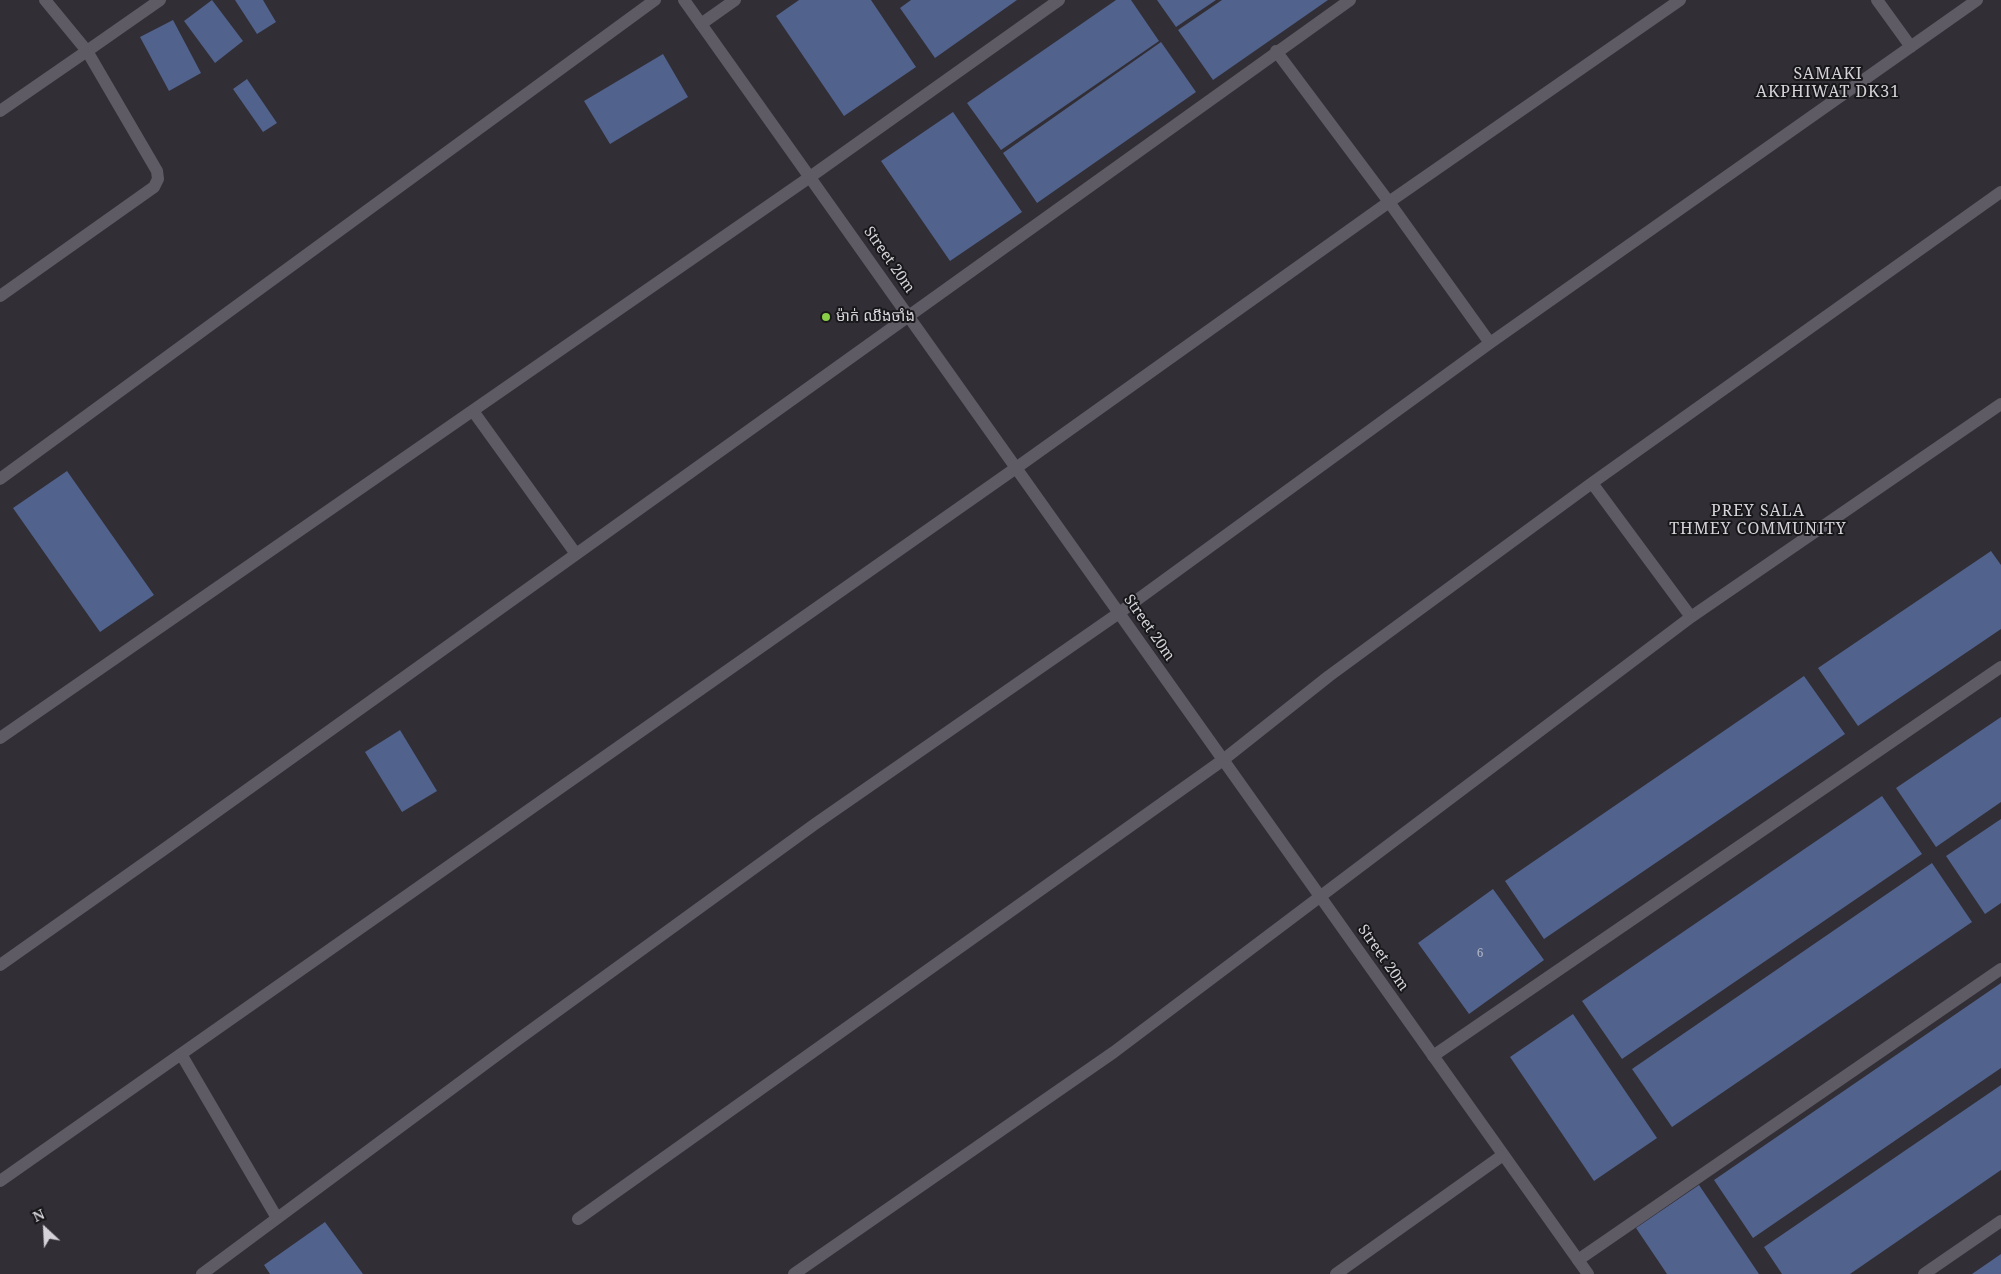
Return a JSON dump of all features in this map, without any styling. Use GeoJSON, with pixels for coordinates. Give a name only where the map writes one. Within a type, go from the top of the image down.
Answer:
{"type":"FeatureCollection","features":[{"type":"Feature","properties":{"kind":"street"},"geometry":{"type":"LineString","coordinates":[[0,296],[154,187],[158,179],[157,171],[87,52],[45,0]]}},
{"type":"Feature","properties":{"kind":"street"},"geometry":{"type":"LineString","coordinates":[[0,112],[160,0]]}},
{"type":"Feature","properties":{"kind":"street"},"geometry":{"type":"LineString","coordinates":[[0,479],[655,0]]}},
{"type":"Feature","properties":{"kind":"street","name":"Street 20m"},"geometry":{"type":"LineString","coordinates":[[684,0],[1588,1274]]}},
{"type":"Feature","properties":{"kind":"street"},"geometry":{"type":"LineString","coordinates":[[701,24],[735,0]]}},
{"type":"Feature","properties":{"kind":"street"},"geometry":{"type":"LineString","coordinates":[[0,738],[810,177],[1059,0]]}},
{"type":"Feature","properties":{"kind":"street"},"geometry":{"type":"LineString","coordinates":[[0,965],[1276,51],[1350,0]]}},
{"type":"Feature","properties":{"kind":"street"},"geometry":{"type":"LineString","coordinates":[[0,1182],[1016,468],[1389,202],[1680,0]]}},
{"type":"Feature","properties":{"kind":"street"},"geometry":{"type":"LineString","coordinates":[[1877,0],[1911,47]]}},
{"type":"Feature","properties":{"kind":"street"},"geometry":{"type":"LineString","coordinates":[[202,1274],[516,1040],[815,824],[1119,613],[1490,343],[1977,0]]}},
{"type":"Feature","properties":{"kind":"street"},"geometry":{"type":"LineString","coordinates":[[1276,51],[1389,202],[1490,343]]}},
{"type":"Feature","properties":{"kind":"street"},"geometry":{"type":"LineString","coordinates":[[578,1218],[1223,760],[1329,676],[1592,483],[2001,193]]}},
{"type":"Feature","properties":{"kind":"street"},"geometry":{"type":"LineString","coordinates":[[794,1274],[1114,1052],[1691,617],[2001,404]]}},
{"type":"Feature","properties":{"kind":"street"},"geometry":{"type":"LineString","coordinates":[[473,411],[576,554]]}},
{"type":"Feature","properties":{"kind":"street"},"geometry":{"type":"LineString","coordinates":[[1592,483],[1691,617]]}},
{"type":"Feature","properties":{"kind":"street"},"geometry":{"type":"LineString","coordinates":[[1433,1056],[2001,667]]}},
{"type":"Feature","properties":{"kind":"street"},"geometry":{"type":"LineString","coordinates":[[1578,1260],[2001,969]]}},
{"type":"Feature","properties":{"kind":"street"},"geometry":{"type":"LineString","coordinates":[[181,1054],[278,1218]]}},
{"type":"Feature","properties":{"kind":"street"},"geometry":{"type":"LineString","coordinates":[[1336,1274],[1503,1155]]}},
{"type":"Feature","properties":{"kind":"street"},"geometry":{"type":"LineString","coordinates":[[1924,1274],[2001,1222]]}},
{"type":"Feature","properties":{"kind":"building"},"geometry":{"type":"Polygon","coordinates":[[[212,0],[243,41],[215,63],[184,21],[212,0]]]}},
{"type":"Feature","properties":{"kind":"building"},"geometry":{"type":"Polygon","coordinates":[[[235,0],[263,0],[276,22],[257,34],[235,0]]]}},
{"type":"Feature","properties":{"kind":"building"},"geometry":{"type":"Polygon","coordinates":[[[799,0],[871,0],[916,67],[844,116],[776,16],[799,0]]]}},
{"type":"Feature","properties":{"kind":"building"},"geometry":{"type":"Polygon","coordinates":[[[911,0],[1017,0],[935,58],[900,8],[911,0]]]}},
{"type":"Feature","properties":{"kind":"building"},"geometry":{"type":"Polygon","coordinates":[[[1116,0],[1131,0],[1159,41],[1001,150],[967,103],[1116,0]]]}},
{"type":"Feature","properties":{"kind":"building"},"geometry":{"type":"Polygon","coordinates":[[[1157,0],[1216,0],[1176,27],[1157,0]]]}},
{"type":"Feature","properties":{"kind":"building"},"geometry":{"type":"Polygon","coordinates":[[[1222,0],[1328,0],[1213,80],[1178,30],[1222,0]]]}},
{"type":"Feature","properties":{"kind":"building"},"geometry":{"type":"Polygon","coordinates":[[[173,20],[201,73],[169,91],[140,37],[173,20]]]}},
{"type":"Feature","properties":{"kind":"building"},"geometry":{"type":"Polygon","coordinates":[[[1161,42],[1196,92],[1037,203],[1003,153],[1161,42]]]}},
{"type":"Feature","properties":{"kind":"building"},"geometry":{"type":"Polygon","coordinates":[[[663,54],[688,97],[610,144],[584,101],[663,54]]]}},
{"type":"Feature","properties":{"kind":"building"},"geometry":{"type":"Polygon","coordinates":[[[247,79],[277,123],[263,132],[233,89],[247,79]]]}},
{"type":"Feature","properties":{"kind":"building"},"geometry":{"type":"Polygon","coordinates":[[[953,112],[1022,212],[950,261],[881,161],[953,112]]]}},
{"type":"Feature","properties":{"kind":"building"},"geometry":{"type":"Polygon","coordinates":[[[67,471],[154,595],[100,632],[13,508],[67,471]]]}},
{"type":"Feature","properties":{"kind":"building"},"geometry":{"type":"Polygon","coordinates":[[[1991,551],[2001,565],[2001,629],[1858,726],[1818,668],[1991,551]]]}},
{"type":"Feature","properties":{"kind":"building"},"geometry":{"type":"Polygon","coordinates":[[[1804,676],[1845,734],[1544,939],[1505,881],[1804,676]]]}},
{"type":"Feature","properties":{"kind":"building"},"geometry":{"type":"Polygon","coordinates":[[[2001,717],[2001,802],[1936,847],[1896,788],[2001,717]]]}},
{"type":"Feature","properties":{"kind":"building"},"geometry":{"type":"Polygon","coordinates":[[[400,730],[437,791],[402,812],[365,752],[400,730]]]}},
{"type":"Feature","properties":{"kind":"building"},"geometry":{"type":"Polygon","coordinates":[[[1882,796],[1922,854],[1622,1059],[1582,1001],[1882,796]]]}},
{"type":"Feature","properties":{"kind":"building"},"geometry":{"type":"Polygon","coordinates":[[[2001,819],[2001,903],[1985,914],[1946,856],[2001,819]]]}},
{"type":"Feature","properties":{"kind":"building"},"geometry":{"type":"Polygon","coordinates":[[[1932,863],[1972,922],[1672,1127],[1632,1069],[1932,863]]]}},
{"type":"Feature","properties":{"kind":"building"},"geometry":{"type":"Polygon","coordinates":[[[1493,889],[1544,960],[1469,1014],[1418,943],[1493,889]]]}},
{"type":"Feature","properties":{"kind":"building"},"geometry":{"type":"Polygon","coordinates":[[[2001,983],[2001,1068],[1753,1238],[1714,1180],[2001,983]]]}},
{"type":"Feature","properties":{"kind":"building"},"geometry":{"type":"Polygon","coordinates":[[[1573,1014],[1657,1138],[1594,1181],[1510,1057],[1573,1014]]]}},
{"type":"Feature","properties":{"kind":"building"},"geometry":{"type":"Polygon","coordinates":[[[2001,1085],[2001,1170],[1850,1274],[1782,1274],[1764,1247],[2001,1085]]]}},
{"type":"Feature","properties":{"kind":"building"},"geometry":{"type":"Polygon","coordinates":[[[1699,1185],[1759,1274],[1667,1274],[1636,1228],[1699,1185]]]}},
{"type":"Feature","properties":{"kind":"building"},"geometry":{"type":"Polygon","coordinates":[[[325,1222],[363,1274],[270,1274],[264,1265],[325,1222]]]}},
{"type":"Feature","properties":{"kind":"building"},"geometry":{"type":"Polygon","coordinates":[[[2001,1254],[2001,1274],[1972,1274],[2001,1254]]]}},
{"type":"Feature","properties":{"kind":"place","name":"ម៉ាក់ ឈីងចាំង"},"geometry":{"type":"Point","coordinates":[826,317]}},
{"type":"Feature","properties":{"kind":"district","name":"SAMAKI AKPHIWAT DK31"},"geometry":{"type":"Point","coordinates":[1828,83]}},
{"type":"Feature","properties":{"kind":"district","name":"PREY SALA THMEY COMMUNITY"},"geometry":{"type":"Point","coordinates":[1758,520]}}]}
